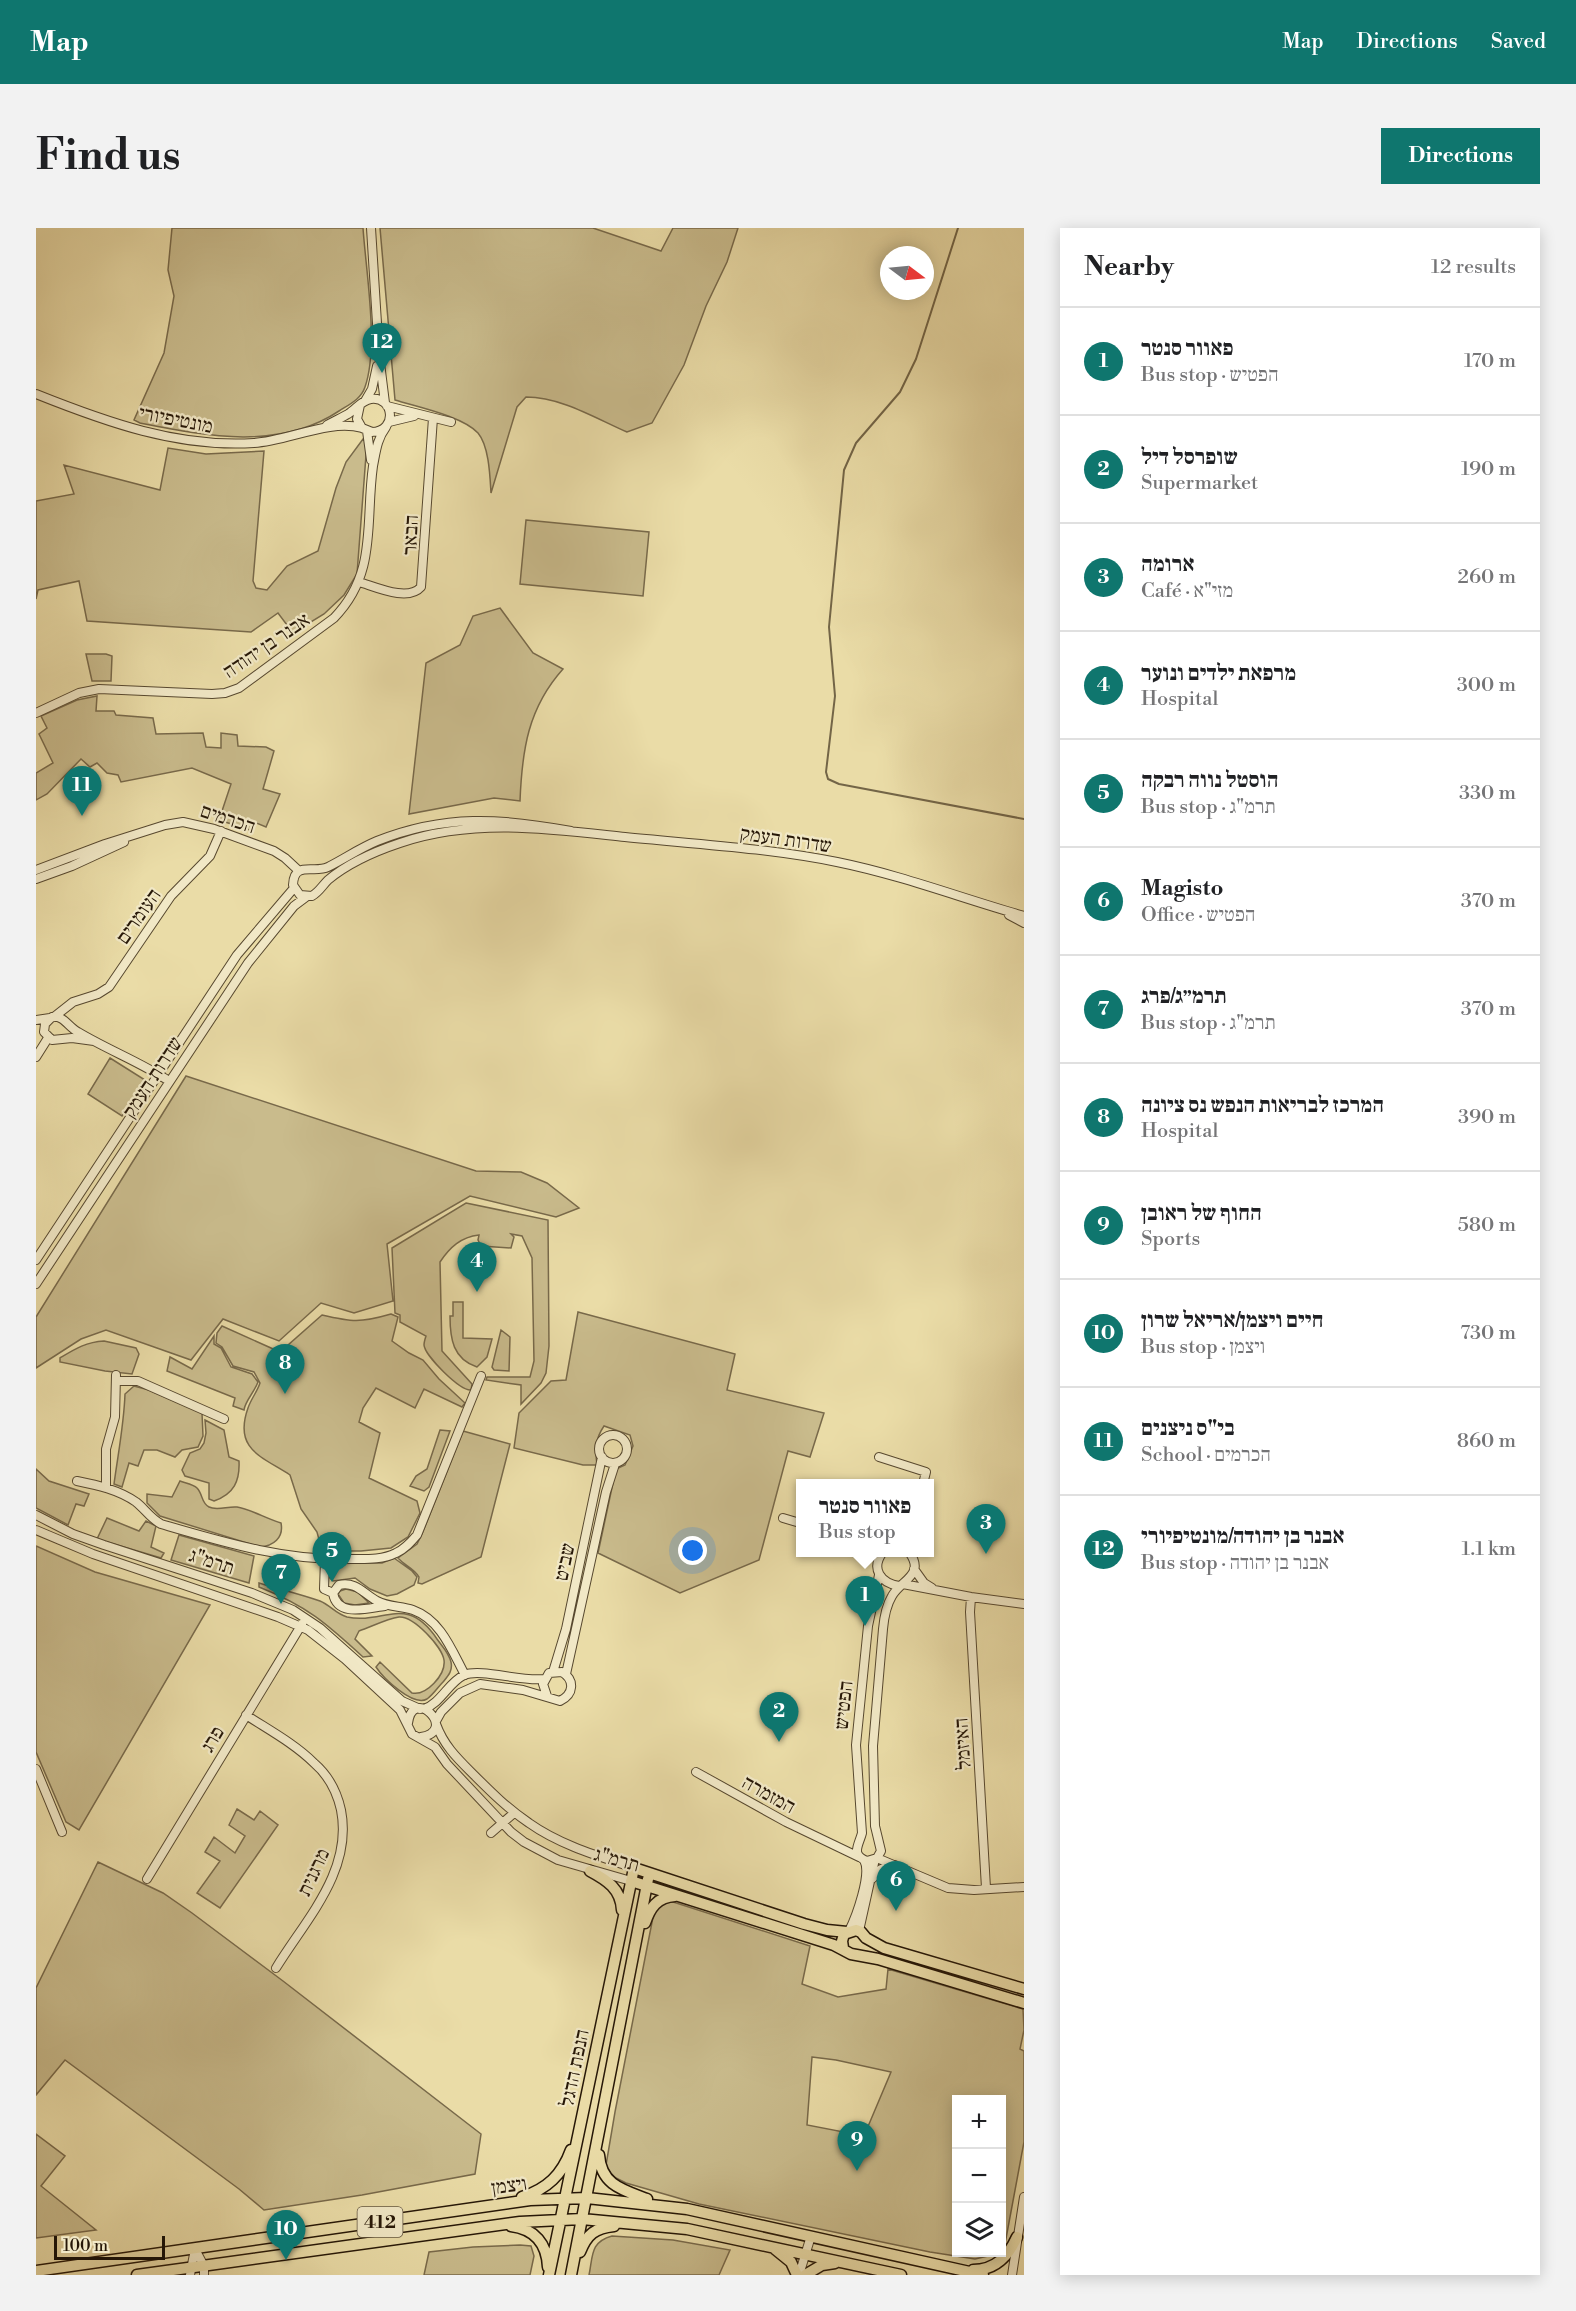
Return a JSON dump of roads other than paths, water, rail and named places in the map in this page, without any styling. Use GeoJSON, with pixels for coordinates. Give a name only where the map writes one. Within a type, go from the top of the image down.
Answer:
{"type":"FeatureCollection","features":[{"type":"Feature","properties":{"kind":"main road","name":"תרמ\"ג"},"geometry":{"type":"LineString","coordinates":[[634,1868],[804,1924],[827,1930],[855,1933],[884,1947],[1024,1989]]}},
{"type":"Feature","properties":{"kind":"main road","name":"הנפת הדגל"},"geometry":{"type":"LineString","coordinates":[[548,2275],[634,1868]]}},
{"type":"Feature","properties":{"kind":"main road"},"geometry":{"type":"LineString","coordinates":[[590,1871],[605,1878],[615,1888],[622,1901],[623,1920]]}},
{"type":"Feature","properties":{"kind":"main road","name":"הנפת הדגל"},"geometry":{"type":"LineString","coordinates":[[571,2275],[650,1873]]}},
{"type":"Feature","properties":{"kind":"main road","name":"תרמ\"ג"},"geometry":{"type":"LineString","coordinates":[[630,1881],[843,1948],[851,1954],[857,1954]]}},
{"type":"Feature","properties":{"kind":"main road"},"geometry":{"type":"LineString","coordinates":[[634,1955],[653,1905],[662,1898],[677,1896]]}},
{"type":"Feature","properties":{"kind":"main road"},"geometry":{"type":"LineString","coordinates":[[843,1948],[842,1941],[855,1933],[865,1948],[857,1954]]}},
{"type":"Feature","properties":{"kind":"main road"},"geometry":{"type":"LineString","coordinates":[[857,1954],[1023,2003]]}},
{"type":"Feature","properties":{"kind":"main road"},"geometry":{"type":"LineString","coordinates":[[495,2205],[542,2189],[556,2177],[567,2160],[585,2104]]}},
{"type":"Feature","properties":{"kind":"main road"},"geometry":{"type":"LineString","coordinates":[[597,2144],[601,2168],[608,2181],[621,2189],[667,2206]]}},
{"type":"Feature","properties":{"kind":"main road","name":"ויצמן"},"geometry":{"type":"LineString","coordinates":[[36,2271],[495,2205],[587,2198],[667,2206],[724,2216],[983,2275]]}},
{"type":"Feature","properties":{"kind":"main road","name":"ויצמן"},"geometry":{"type":"LineString","coordinates":[[145,2275],[204,2270],[230,2262],[502,2224],[561,2220],[687,2229],[901,2275]]}},
{"type":"Feature","properties":{"kind":"main road"},"geometry":{"type":"LineString","coordinates":[[502,2224],[526,2229],[538,2238],[545,2249],[548,2275]]}},
{"type":"Feature","properties":{"kind":"main road"},"geometry":{"type":"LineString","coordinates":[[571,2275],[585,2240],[593,2231],[633,2224]]}},
{"type":"Feature","properties":{"kind":"main road"},"geometry":{"type":"LineString","coordinates":[[965,2270],[982,2270],[999,2262],[1006,2256],[1017,2237]]}},
{"type":"Feature","properties":{"kind":"main road"},"geometry":{"type":"LineString","coordinates":[[770,2246],[791,2262],[798,2275]]}},
{"type":"Feature","properties":{"kind":"main road"},"geometry":{"type":"LineString","coordinates":[[218,2275],[230,2262]]}},
{"type":"Feature","properties":{"kind":"main road"},"geometry":{"type":"LineString","coordinates":[[805,2275],[822,2265],[849,2263]]}},
{"type":"Feature","properties":{"kind":"street"},"geometry":{"type":"LineString","coordinates":[[371,228],[379,355],[386,405],[390,417],[387,424]]}},
{"type":"Feature","properties":{"kind":"street"},"geometry":{"type":"LineString","coordinates":[[379,355],[372,389],[357,419],[364,429],[377,432],[387,424],[417,415]]}},
{"type":"Feature","properties":{"kind":"street","name":"מונטיפיורי"},"geometry":{"type":"LineString","coordinates":[[36,394],[139,430],[185,441],[210,444],[257,443],[346,425],[364,429]]}},
{"type":"Feature","properties":{"kind":"street"},"geometry":{"type":"LineString","coordinates":[[363,403],[375,399],[417,415],[451,422]]}},
{"type":"Feature","properties":{"kind":"street","name":"מונטיפיורי"},"geometry":{"type":"LineString","coordinates":[[315,431],[342,418],[363,403]]}},
{"type":"Feature","properties":{"kind":"street","name":"הבאר"},"geometry":{"type":"LineString","coordinates":[[359,582],[412,594],[421,587],[433,418]]}},
{"type":"Feature","properties":{"kind":"street","name":"אבנר בן יהודה"},"geometry":{"type":"LineString","coordinates":[[36,713],[79,693],[99,689],[225,693],[238,688],[334,618],[345,606],[359,582],[366,556],[371,480],[377,442],[387,424]]}},
{"type":"Feature","properties":{"kind":"street","name":"אבנר בן יהודה"},"geometry":{"type":"LineString","coordinates":[[364,429],[370,450],[371,480]]}},
{"type":"Feature","properties":{"kind":"street","name":"שדרות העמק"},"geometry":{"type":"LineString","coordinates":[[314,870],[327,868],[363,848],[401,832],[461,821],[508,821],[571,831]]}},
{"type":"Feature","properties":{"kind":"street","name":"הכרמים"},"geometry":{"type":"LineString","coordinates":[[36,870],[165,825],[183,822],[221,831],[274,851],[299,871]]}},
{"type":"Feature","properties":{"kind":"street","name":"שדרות העמק"},"geometry":{"type":"LineString","coordinates":[[321,888],[328,880],[372,855],[400,843],[436,833],[496,827],[571,831],[765,851],[834,861],[896,876],[1024,916]]}},
{"type":"Feature","properties":{"kind":"street","name":"העומרים"},"geometry":{"type":"LineString","coordinates":[[52,1018],[70,1004],[104,992],[115,980],[171,896],[210,856],[221,831]]}},
{"type":"Feature","properties":{"kind":"street","name":"הכרמים"},"geometry":{"type":"LineString","coordinates":[[36,879],[85,860],[141,833]]}},
{"type":"Feature","properties":{"kind":"street"},"geometry":{"type":"LineString","coordinates":[[305,868],[314,870],[321,878],[321,888],[315,895],[306,897],[294,888],[294,879],[299,871],[305,868]]}},
{"type":"Feature","properties":{"kind":"street","name":"שדרות העמק"},"geometry":{"type":"LineString","coordinates":[[36,1260],[237,955],[294,888]]}},
{"type":"Feature","properties":{"kind":"street","name":"שדרות העמק"},"geometry":{"type":"LineString","coordinates":[[36,1284],[252,957],[294,906],[306,897]]}},
{"type":"Feature","properties":{"kind":"street","name":"שדרות העמק"},"geometry":{"type":"LineString","coordinates":[[992,906],[1024,923]]}},
{"type":"Feature","properties":{"kind":"street"},"geometry":{"type":"LineString","coordinates":[[63,1038],[67,1032],[65,1013],[70,1004]]}},
{"type":"Feature","properties":{"kind":"street"},"geometry":{"type":"LineString","coordinates":[[94,1041],[63,1038],[56,1041],[46,1035],[36,1022],[60,1017],[94,1041],[136,1060],[169,1081]]}},
{"type":"Feature","properties":{"kind":"street"},"geometry":{"type":"LineString","coordinates":[[36,1057],[46,1035],[45,1024],[52,1018]]}},
{"type":"Feature","properties":{"kind":"street"},"geometry":{"type":"LineString","coordinates":[[77,1481],[106,1488],[127,1497],[144,1509],[149,1518],[161,1524],[258,1551],[325,1560],[386,1557],[411,1542],[420,1527],[481,1376]]}},
{"type":"Feature","properties":{"kind":"street"},"geometry":{"type":"LineString","coordinates":[[106,1488],[106,1449],[115,1417],[116,1378],[138,1381],[224,1419]]}},
{"type":"Feature","properties":{"kind":"street"},"geometry":{"type":"LineString","coordinates":[[612,1434],[626,1442],[625,1458],[615,1464],[609,1463],[599,1451],[602,1440],[612,1434]]}},
{"type":"Feature","properties":{"kind":"street","name":"שביט"},"geometry":{"type":"LineString","coordinates":[[553,1672],[566,1629],[602,1457]]}},
{"type":"Feature","properties":{"kind":"street"},"geometry":{"type":"LineString","coordinates":[[879,1457],[926,1472],[924,1479]]}},
{"type":"Feature","properties":{"kind":"street","name":"שביט"},"geometry":{"type":"LineString","coordinates":[[566,1674],[606,1492],[615,1464]]}},
{"type":"Feature","properties":{"kind":"street","name":"תרמ\"ג"},"geometry":{"type":"LineString","coordinates":[[36,1515],[73,1534],[280,1603],[305,1617],[334,1640],[402,1701],[422,1709]]}},
{"type":"Feature","properties":{"kind":"street"},"geometry":{"type":"LineString","coordinates":[[783,1518],[796,1522]]}},
{"type":"Feature","properties":{"kind":"street","name":"תרמ\"ג"},"geometry":{"type":"LineString","coordinates":[[36,1530],[93,1554],[300,1626],[345,1659],[400,1710],[408,1725]]}},
{"type":"Feature","properties":{"kind":"street","name":"הפטיש"},"geometry":{"type":"LineString","coordinates":[[859,1840],[862,1827],[856,1745],[868,1626],[879,1575],[875,1557]]}},
{"type":"Feature","properties":{"kind":"street"},"geometry":{"type":"LineString","coordinates":[[911,1557],[914,1569],[924,1583],[939,1591]]}},
{"type":"Feature","properties":{"kind":"street"},"geometry":{"type":"LineString","coordinates":[[325,1560],[324,1589],[333,1593],[336,1602],[348,1609],[388,1605]]}},
{"type":"Feature","properties":{"kind":"street","name":"הפטיש"},"geometry":{"type":"LineString","coordinates":[[878,1839],[874,1810],[874,1725],[886,1611],[892,1595],[910,1578],[914,1569]]}},
{"type":"Feature","properties":{"kind":"street"},"geometry":{"type":"LineString","coordinates":[[879,1575],[887,1583],[1024,1604]]}},
{"type":"Feature","properties":{"kind":"street"},"geometry":{"type":"LineString","coordinates":[[333,1593],[339,1586],[351,1585],[360,1588],[375,1600],[410,1609],[432,1621],[465,1675]]}},
{"type":"Feature","properties":{"kind":"street","name":"האיזמל"},"geometry":{"type":"LineString","coordinates":[[971,1597],[969,1612],[986,1888]]}},
{"type":"Feature","properties":{"kind":"street","name":"פרג"},"geometry":{"type":"LineString","coordinates":[[147,1878],[305,1617]]}},
{"type":"Feature","properties":{"kind":"street"},"geometry":{"type":"LineString","coordinates":[[478,1672],[523,1680],[544,1679],[553,1672],[566,1674],[572,1687],[568,1696],[560,1701],[512,1688],[480,1684],[460,1693],[441,1712],[433,1732],[421,1737],[412,1734],[408,1725],[412,1713],[432,1705],[465,1675],[478,1672]]}},
{"type":"Feature","properties":{"kind":"street"},"geometry":{"type":"LineString","coordinates":[[544,1679],[543,1688],[547,1696]]}},
{"type":"Feature","properties":{"kind":"street"},"geometry":{"type":"LineString","coordinates":[[422,1709],[431,1712],[436,1722]]}},
{"type":"Feature","properties":{"kind":"street","name":"מרגנית"},"geometry":{"type":"LineString","coordinates":[[246,1715],[298,1750],[320,1768],[335,1791],[342,1816],[344,1843],[334,1875],[276,1968]]}},
{"type":"Feature","properties":{"kind":"street","name":"תרמ\"ג"},"geometry":{"type":"LineString","coordinates":[[436,1722],[440,1737],[449,1750],[514,1813],[552,1837],[634,1868]]}},
{"type":"Feature","properties":{"kind":"street","name":"תרמ\"ג"},"geometry":{"type":"LineString","coordinates":[[421,1737],[435,1747],[447,1764],[524,1842],[543,1853],[590,1871],[630,1881]]}},
{"type":"Feature","properties":{"kind":"street"},"geometry":{"type":"LineString","coordinates":[[36,1769],[63,1832]]}},
{"type":"Feature","properties":{"kind":"street","name":"המזמרה"},"geometry":{"type":"LineString","coordinates":[[696,1773],[861,1858]]}},
{"type":"Feature","properties":{"kind":"street"},"geometry":{"type":"LineString","coordinates":[[491,1833],[514,1813]]}},
{"type":"Feature","properties":{"kind":"street"},"geometry":{"type":"LineString","coordinates":[[869,1836],[878,1839],[881,1851],[876,1859],[855,1933],[867,1868],[856,1848],[859,1840],[869,1836]]}},
{"type":"Feature","properties":{"kind":"street","name":"המזמרה"},"geometry":{"type":"LineString","coordinates":[[828,1843],[842,1846],[859,1840]]}},
{"type":"Feature","properties":{"kind":"street"},"geometry":{"type":"LineString","coordinates":[[861,1858],[876,1859],[896,1865],[948,1888],[974,1890],[1024,1887]]}},
{"type":"Feature","properties":{"kind":"street"},"geometry":{"type":"LineString","coordinates":[[872,1879],[881,1869],[896,1865]]}},
{"type":"Feature","properties":{"kind":"street"},"geometry":{"type":"LineString","coordinates":[[1012,2275],[1024,2197]]}},
{"type":"Feature","properties":{"kind":"street"},"geometry":{"type":"LineString","coordinates":[[798,2275],[812,2236]]}},
{"type":"Feature","properties":{"kind":"street"},"geometry":{"type":"LineString","coordinates":[[195,2249],[204,2270]]}},
{"type":"Feature","properties":{"kind":"street"},"geometry":{"type":"LineString","coordinates":[[190,2271],[195,2249]]}},
{"type":"Feature","properties":{"kind":"waterway"},"geometry":{"type":"LineString","coordinates":[[958,228],[916,359],[900,392],[856,443],[844,470],[829,627],[835,696],[826,772],[828,779],[839,784],[1024,819]]}},
{"type":"Feature","properties":{"kind":"place","name":"אבנר בן יהודה/מונטיפיורי"},"geometry":{"type":"Point","coordinates":[382,373]}},
{"type":"Feature","properties":{"kind":"place","name":"בי\"ס ניצנים"},"geometry":{"type":"Point","coordinates":[82,816]}},
{"type":"Feature","properties":{"kind":"place","name":"מרפאת ילדים ונוער"},"geometry":{"type":"Point","coordinates":[477,1292]}},
{"type":"Feature","properties":{"kind":"place","name":"המרכז לבריאות הנפש נס ציונה"},"geometry":{"type":"Point","coordinates":[285,1394]}},
{"type":"Feature","properties":{"kind":"place","name":"ארומה"},"geometry":{"type":"Point","coordinates":[986,1554]}},
{"type":"Feature","properties":{"kind":"place","name":"הוסטל נווה רבקה"},"geometry":{"type":"Point","coordinates":[332,1582]}},
{"type":"Feature","properties":{"kind":"place","name":"תרמ״ג/פרג"},"geometry":{"type":"Point","coordinates":[281,1604]}},
{"type":"Feature","properties":{"kind":"place","name":"פאוור סנטר"},"geometry":{"type":"Point","coordinates":[865,1626]}},
{"type":"Feature","properties":{"kind":"place","name":"שופרסל דיל"},"geometry":{"type":"Point","coordinates":[779,1742]}},
{"type":"Feature","properties":{"kind":"place","name":"Magisto"},"geometry":{"type":"Point","coordinates":[896,1911]}},
{"type":"Feature","properties":{"kind":"place","name":"החוף של ראובן"},"geometry":{"type":"Point","coordinates":[857,2171]}},
{"type":"Feature","properties":{"kind":"place","name":"חיים ויצמן/אריאל שרון"},"geometry":{"type":"Point","coordinates":[286,2260]}}]}
